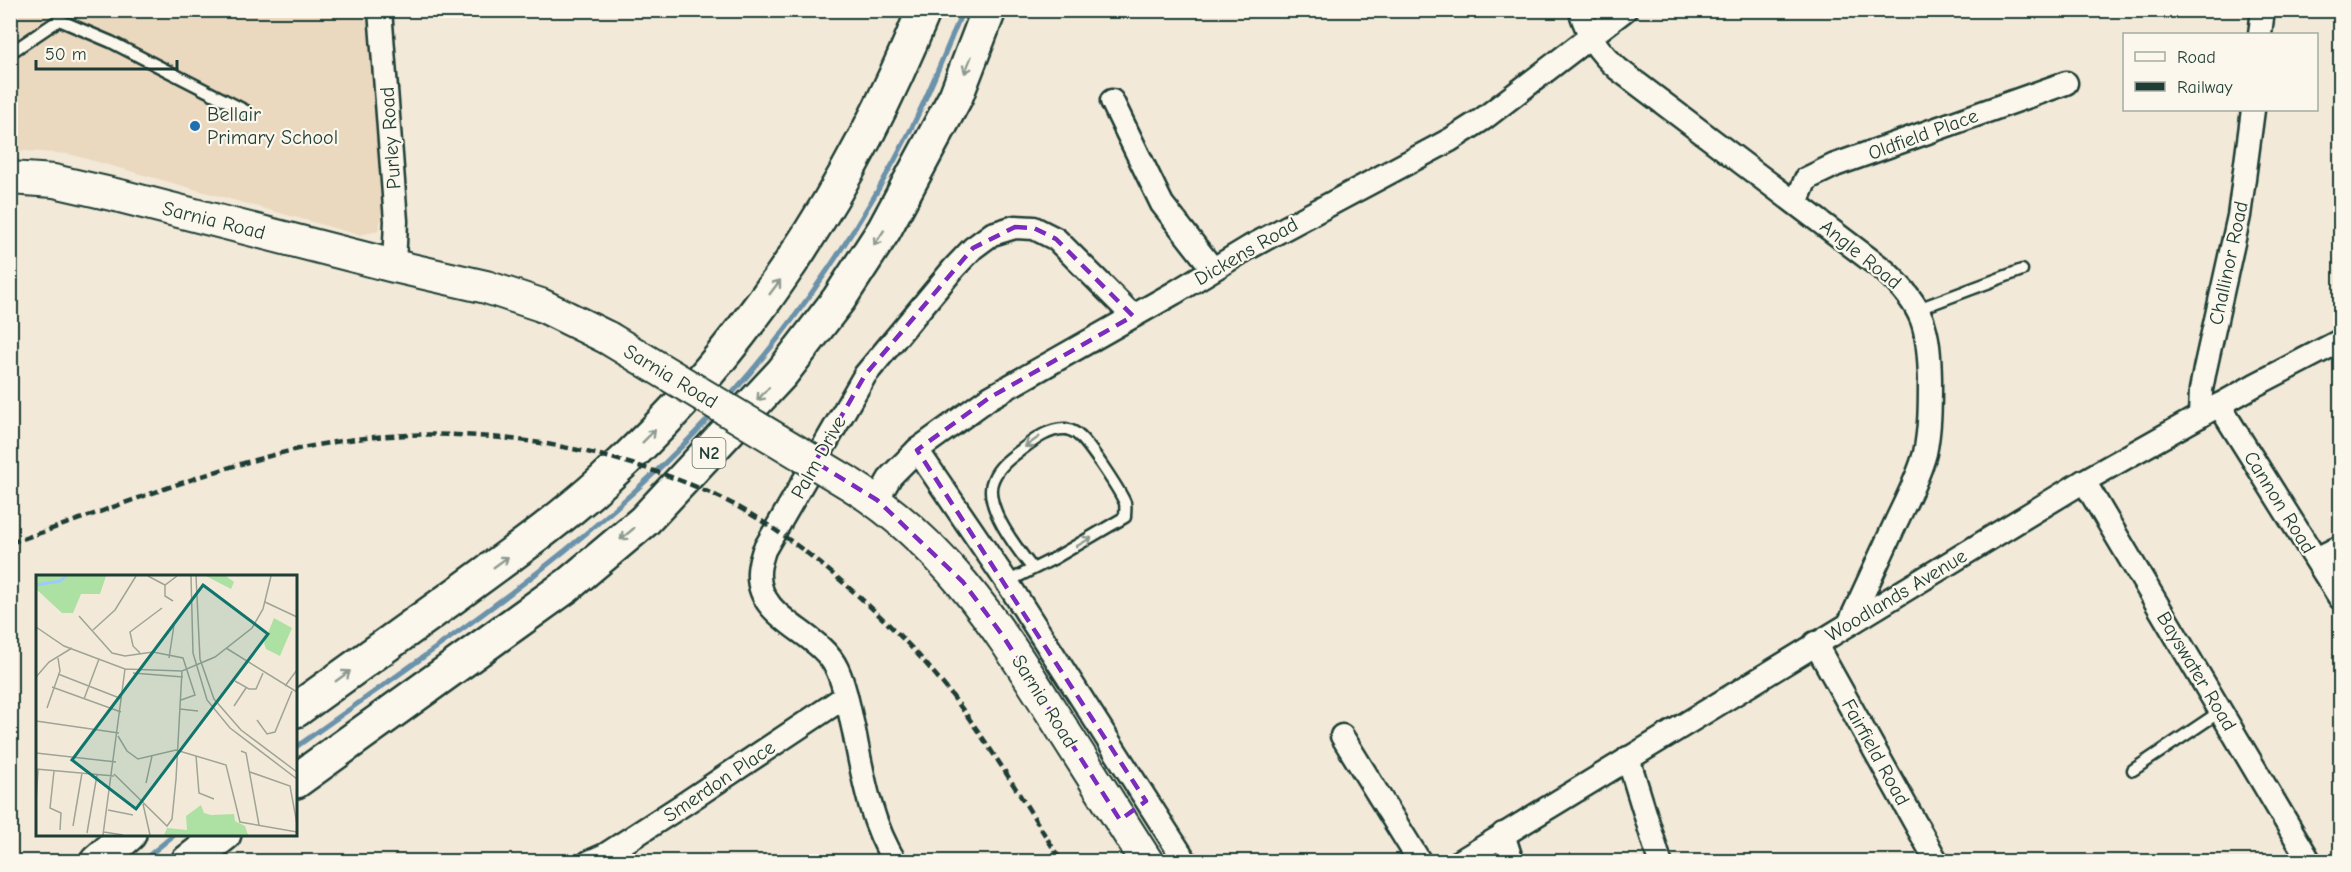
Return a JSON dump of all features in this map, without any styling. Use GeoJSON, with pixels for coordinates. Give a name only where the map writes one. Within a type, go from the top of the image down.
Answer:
{"type":"FeatureCollection","features":[{"type":"Feature","properties":{"kind":"highway"},"geometry":{"type":"LineString","coordinates":[[297,709],[549,527],[605,480],[661,424],[737,339],[793,262],[875,119],[909,50],[924,10]]}},
{"type":"Feature","properties":{"kind":"highway","name":"N2"},"geometry":{"type":"LineString","coordinates":[[297,780],[568,585],[644,521],[774,382],[839,299],[884,230],[956,96],[989,10]]}},
{"type":"Feature","properties":{"kind":"highway"},"geometry":{"type":"LineString","coordinates":[[97,861],[127,836]]}},
{"type":"Feature","properties":{"kind":"highway"},"geometry":{"type":"LineString","coordinates":[[188,861],[221,836]]}},
{"type":"Feature","properties":{"kind":"main road","name":"Sarnia Road"},"geometry":{"type":"LineString","coordinates":[[10,178],[54,181],[120,196],[394,266],[486,287],[530,302],[608,338],[877,500],[925,542],[963,582],[1003,636],[1147,861]]}},
{"type":"Feature","properties":{"kind":"street","name":"Purley Road"},"geometry":{"type":"LineString","coordinates":[[380,10],[396,221],[394,266]]}},
{"type":"Feature","properties":{"kind":"street","name":"Angle Road"},"geometry":{"type":"LineString","coordinates":[[1580,10],[1589,38],[1602,56],[1884,271],[1907,291],[1918,309],[1925,328],[1929,359],[1930,418],[1924,454],[1913,485],[1849,624]]}},
{"type":"Feature","properties":{"kind":"street","name":"Dickens Road"},"geometry":{"type":"LineString","coordinates":[[877,500],[891,476],[917,450],[988,398],[1250,247],[1450,140],[1483,119],[1625,10]]}},
{"type":"Feature","properties":{"kind":"street"},"geometry":{"type":"LineString","coordinates":[[2260,33],[2263,10]]}},
{"type":"Feature","properties":{"kind":"street","name":"Oldfield Place"},"geometry":{"type":"LineString","coordinates":[[1796,202],[1806,180],[1835,165],[2066,83]]}},
{"type":"Feature","properties":{"kind":"street"},"geometry":{"type":"LineString","coordinates":[[1112,101],[1162,204],[1213,269]]}},
{"type":"Feature","properties":{"kind":"street","name":"Challinor Road"},"geometry":{"type":"LineString","coordinates":[[2210,411],[2201,390],[2239,216],[2253,111]]}},
{"type":"Feature","properties":{"kind":"street","name":"Palm Drive"},"geometry":{"type":"LineString","coordinates":[[895,861],[877,826],[867,798],[846,696],[837,668],[831,658],[767,603],[762,592],[759,572],[764,550],[865,375],[973,248],[992,234],[1014,227],[1034,228],[1056,239],[1133,316]]}},
{"type":"Feature","properties":{"kind":"street","name":"Woodlands Avenue"},"geometry":{"type":"LineString","coordinates":[[1459,861],[2084,481],[2340,341]]}},
{"type":"Feature","properties":{"kind":"street","name":"Cannon Road"},"geometry":{"type":"LineString","coordinates":[[2210,411],[2316,560],[2340,598]]}},
{"type":"Feature","properties":{"kind":"street"},"geometry":{"type":"LineString","coordinates":[[917,450],[1007,582],[1186,861]]}},
{"type":"Feature","properties":{"kind":"street","name":"Bayswater Road"},"geometry":{"type":"LineString","coordinates":[[2084,481],[2310,861]]}},
{"type":"Feature","properties":{"kind":"street"},"geometry":{"type":"LineString","coordinates":[[2316,560],[2340,547]]}},
{"type":"Feature","properties":{"kind":"street","name":"Fairfield Road"},"geometry":{"type":"LineString","coordinates":[[1815,643],[1937,861]]}},
{"type":"Feature","properties":{"kind":"street","name":"Smerdon Place"},"geometry":{"type":"LineString","coordinates":[[589,861],[605,855],[846,696]]}},
{"type":"Feature","properties":{"kind":"street"},"geometry":{"type":"LineString","coordinates":[[1342,736],[1420,861]]}},
{"type":"Feature","properties":{"kind":"street"},"geometry":{"type":"LineString","coordinates":[[1628,758],[1660,861]]}},
{"type":"Feature","properties":{"kind":"street"},"geometry":{"type":"LineString","coordinates":[[1120,820],[1146,801]]}},
{"type":"Feature","properties":{"kind":"street"},"geometry":{"type":"LineString","coordinates":[[1503,834],[1512,861]]}},
{"type":"Feature","properties":{"kind":"lane"},"geometry":{"type":"LineString","coordinates":[[10,53],[59,20],[111,42],[246,111]]}},
{"type":"Feature","properties":{"kind":"lane"},"geometry":{"type":"LineString","coordinates":[[1918,309],[2022,270]]}},
{"type":"Feature","properties":{"kind":"lane"},"geometry":{"type":"LineString","coordinates":[[1007,582],[1033,569],[1125,517],[1126,506],[1117,488],[1079,435],[1068,429],[1055,430],[1037,437],[1011,457],[992,481],[992,497],[1001,522],[1011,540],[1033,569]]}},
{"type":"Feature","properties":{"kind":"lane"},"geometry":{"type":"LineString","coordinates":[[2133,770],[2221,711]]}},
{"type":"Feature","properties":{"kind":"highlighted area"},"geometry":{"type":"Polygon","coordinates":[[[1015,227],[1034,228],[1056,239],[1133,316],[989,398],[917,450],[1146,801],[1120,820],[1003,636],[963,582],[877,500],[815,462],[865,375],[973,248],[1015,227]]]}},
{"type":"Feature","properties":{"kind":"shaded area","name":"Bellair Primary School"},"geometry":{"type":"Polygon","coordinates":[[[10,11],[368,11],[384,205],[378,231],[359,235],[69,154],[11,150],[10,11]]]}},
{"type":"Feature","properties":{"kind":"waterway"},"geometry":{"type":"LineString","coordinates":[[728,398],[804,303],[874,197],[919,113],[963,10]]}},
{"type":"Feature","properties":{"kind":"waterway"},"geometry":{"type":"LineString","coordinates":[[297,746],[460,631],[566,550],[666,462],[713,414]]}},
{"type":"Feature","properties":{"kind":"waterway"},"geometry":{"type":"LineString","coordinates":[[141,862],[173,836]]}},
{"type":"Feature","properties":{"kind":"railway"},"geometry":{"type":"LineString","coordinates":[[10,543],[231,467],[307,447],[359,439],[411,435],[465,435],[518,440],[623,461],[673,478],[721,498],[745,511],[820,563],[866,603],[907,643],[951,694],[990,748],[1062,862]]}},
{"type":"Feature","properties":{"kind":"place","name":"Bellair Primary School"},"geometry":{"type":"Point","coordinates":[195,126]}}]}
